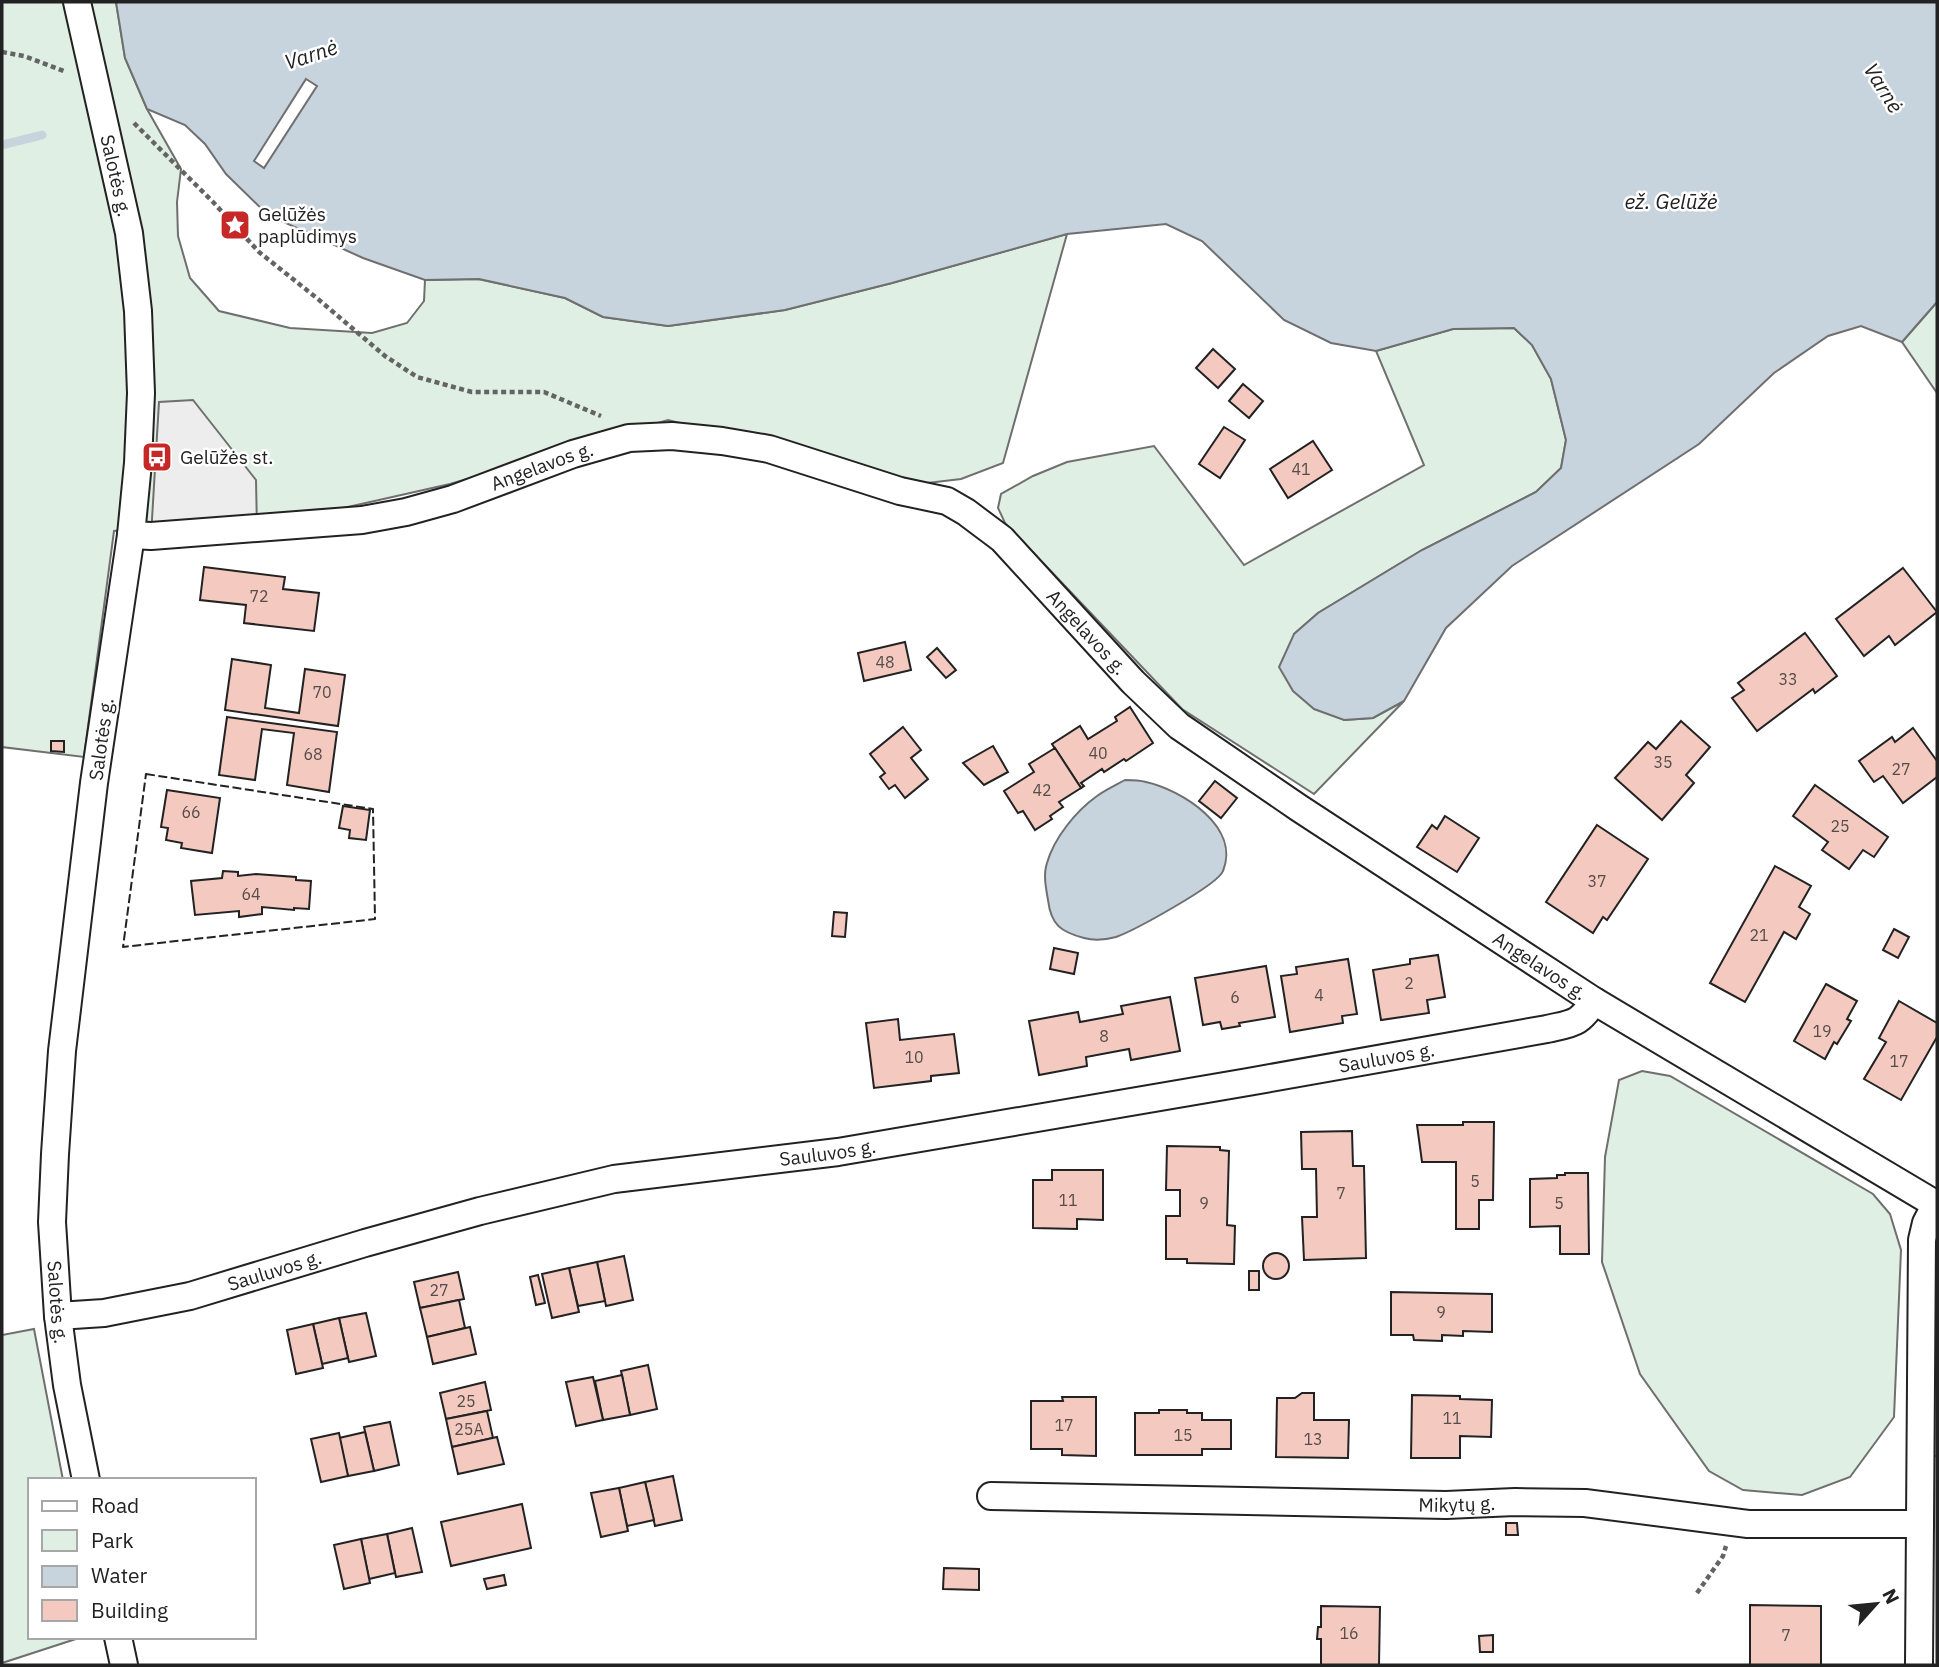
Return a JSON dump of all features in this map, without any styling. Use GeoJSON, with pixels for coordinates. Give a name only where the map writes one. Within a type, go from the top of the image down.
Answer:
{"type":"FeatureCollection","features":[{"type":"Feature","properties":{"kind":"street","name":"Salotės g."},"geometry":{"type":"LineString","coordinates":[[77,2],[129,233],[138,311],[141,393],[131,535],[96,774],[62,1051],[52,1222],[58,1316],[67,1385],[86,1478]]}},
{"type":"Feature","properties":{"kind":"street","name":"Angelavos g."},"geometry":{"type":"LineString","coordinates":[[131,535],[269,528],[362,520],[395,514],[453,499],[573,454],[629,438],[722,441],[769,449],[900,491],[947,501],[1002,539],[1133,682],[1179,726],[1310,816],[1594,1001],[1937,1205]]}},
{"type":"Feature","properties":{"kind":"street","name":"Sauluvos g."},"geometry":{"type":"LineString","coordinates":[[58,1316],[104,1313],[190,1296],[467,1214],[614,1179],[838,1152],[1547,1029],[1580,1019],[1594,1001]]}},
{"type":"Feature","properties":{"kind":"street"},"geometry":{"type":"LineString","coordinates":[[1919,1665],[1922,1240],[1926,1223],[1937,1205]]}},
{"type":"Feature","properties":{"kind":"street","name":"Mikytų g."},"geometry":{"type":"LineString","coordinates":[[991,1496],[1446,1505],[1586,1503],[1736,1523],[1920,1524]]}},
{"type":"Feature","properties":{"kind":"street"},"geometry":{"type":"LineString","coordinates":[[118,1639],[124,1665]]}},
{"type":"Feature","properties":{"kind":"path"},"geometry":{"type":"LineString","coordinates":[[2,52],[24,56],[96,83]]}},
{"type":"Feature","properties":{"kind":"path"},"geometry":{"type":"LineString","coordinates":[[133,122],[259,252],[384,356],[417,377],[472,392],[544,392],[608,419]]}},
{"type":"Feature","properties":{"kind":"path"},"geometry":{"type":"LineString","coordinates":[[1697,1593],[1723,1556],[1736,1523]]}},
{"type":"Feature","properties":{"kind":"green space"},"geometry":{"type":"Polygon","coordinates":[[[2,2],[116,2],[125,58],[147,109],[181,169],[177,202],[178,236],[190,278],[219,311],[290,328],[372,333],[407,323],[424,301],[425,280],[478,279],[565,298],[603,317],[668,326],[785,310],[1067,234],[1003,463],[961,479],[919,484],[668,420],[450,484],[339,509],[114,531],[84,757],[2,747],[2,2]]]}},
{"type":"Feature","properties":{"kind":"green space"},"geometry":{"type":"Polygon","coordinates":[[[1937,302],[1937,393],[1902,342],[1937,302]]]}},
{"type":"Feature","properties":{"kind":"green space"},"geometry":{"type":"Polygon","coordinates":[[[1514,328],[1532,345],[1551,379],[1566,440],[1561,468],[1536,492],[1422,550],[1318,613],[1294,634],[1344,720],[1373,718],[1404,701],[1314,794],[1182,709],[1005,523],[998,508],[1001,494],[1033,476],[1067,462],[1154,446],[1244,565],[1424,465],[1376,351],[1453,329],[1514,328]]]}},
{"type":"Feature","properties":{"kind":"green space"},"geometry":{"type":"Polygon","coordinates":[[[1642,1071],[1670,1076],[1873,1194],[1890,1214],[1901,1250],[1894,1417],[1850,1477],[1802,1495],[1743,1490],[1709,1471],[1640,1374],[1602,1262],[1605,1157],[1619,1080],[1642,1071]]]}},
{"type":"Feature","properties":{"kind":"green space"},"geometry":{"type":"Polygon","coordinates":[[[1937,1249],[1937,1456],[1932,1456],[1934,1253],[1937,1249]]]}},
{"type":"Feature","properties":{"kind":"green space"},"geometry":{"type":"Polygon","coordinates":[[[34,1329],[63,1478],[28,1478],[28,1639],[76,1639],[2,1663],[2,1335],[34,1329]]]}},
{"type":"Feature","properties":{"kind":"shaded area"},"geometry":{"type":"Polygon","coordinates":[[[193,400],[256,480],[257,529],[151,536],[159,402],[193,400]]]}},
{"type":"Feature","properties":{"kind":"water","name":"ež. Gelūžė"},"geometry":{"type":"Polygon","coordinates":[[[116,2],[1937,2],[1937,302],[1902,342],[1861,326],[1828,336],[1774,373],[1699,444],[1512,566],[1446,628],[1404,701],[1373,718],[1344,720],[1314,709],[1293,691],[1279,667],[1294,634],[1318,613],[1422,550],[1536,492],[1561,468],[1566,440],[1551,379],[1532,345],[1514,328],[1453,329],[1376,351],[1331,343],[1284,320],[1202,241],[1166,224],[1067,234],[785,310],[668,326],[603,317],[565,298],[479,279],[425,280],[363,258],[268,215],[226,174],[205,144],[185,125],[147,109],[125,58],[116,2]]]}},
{"type":"Feature","properties":{"kind":"water"},"geometry":{"type":"Polygon","coordinates":[[[1125,780],[1160,786],[1191,802],[1205,813],[1224,840],[1226,855],[1223,871],[1207,886],[1156,917],[1116,937],[1092,940],[1069,933],[1058,926],[1049,909],[1046,868],[1060,835],[1081,809],[1125,780]]]}},
{"type":"Feature","properties":{"kind":"pier"},"geometry":{"type":"Polygon","coordinates":[[[306,79],[317,86],[264,168],[254,161],[306,79]]]}},
{"type":"Feature","properties":{"kind":"building"},"geometry":{"type":"Polygon","coordinates":[[[1213,349],[1235,369],[1218,388],[1196,368],[1213,349]]]}},
{"type":"Feature","properties":{"kind":"building"},"geometry":{"type":"Polygon","coordinates":[[[1243,384],[1263,401],[1249,418],[1229,401],[1243,384]]]}},
{"type":"Feature","properties":{"kind":"building"},"geometry":{"type":"Polygon","coordinates":[[[1224,427],[1245,440],[1220,478],[1199,464],[1224,427]]]}},
{"type":"Feature","properties":{"kind":"building"},"geometry":{"type":"Polygon","coordinates":[[[1313,441],[1332,470],[1288,498],[1270,469],[1313,441]]]}},
{"type":"Feature","properties":{"kind":"building"},"geometry":{"type":"Polygon","coordinates":[[[204,567],[285,577],[283,589],[319,593],[314,631],[244,623],[246,605],[200,600],[204,567]]]}},
{"type":"Feature","properties":{"kind":"building"},"geometry":{"type":"Polygon","coordinates":[[[1903,568],[1937,612],[1895,645],[1889,636],[1864,656],[1836,619],[1903,568]]]}},
{"type":"Feature","properties":{"kind":"building"},"geometry":{"type":"Polygon","coordinates":[[[1805,633],[1837,676],[1815,693],[1813,689],[1757,731],[1732,698],[1744,690],[1738,683],[1805,633]]]}},
{"type":"Feature","properties":{"kind":"building"},"geometry":{"type":"Polygon","coordinates":[[[905,642],[911,670],[864,681],[858,653],[905,642]]]}},
{"type":"Feature","properties":{"kind":"building"},"geometry":{"type":"Polygon","coordinates":[[[937,648],[956,670],[946,678],[927,657],[937,648]]]}},
{"type":"Feature","properties":{"kind":"building"},"geometry":{"type":"Polygon","coordinates":[[[232,659],[271,665],[265,708],[299,713],[305,669],[345,675],[338,726],[225,710],[232,659]]]}},
{"type":"Feature","properties":{"kind":"building"},"geometry":{"type":"Polygon","coordinates":[[[1130,707],[1153,743],[1126,761],[1124,759],[1104,772],[1102,769],[1081,783],[1084,786],[1081,788],[1052,744],[1080,726],[1088,739],[1117,721],[1115,717],[1130,707]]]}},
{"type":"Feature","properties":{"kind":"building"},"geometry":{"type":"Polygon","coordinates":[[[227,717],[337,732],[329,792],[287,785],[294,733],[262,729],[255,780],[219,775],[227,717]]]}},
{"type":"Feature","properties":{"kind":"building"},"geometry":{"type":"Polygon","coordinates":[[[1681,721],[1710,747],[1686,775],[1694,783],[1662,820],[1615,778],[1648,742],[1656,749],[1681,721]]]}},
{"type":"Feature","properties":{"kind":"building"},"geometry":{"type":"Polygon","coordinates":[[[903,727],[921,750],[911,758],[928,779],[905,798],[895,785],[889,789],[880,777],[885,773],[870,754],[903,727]]]}},
{"type":"Feature","properties":{"kind":"building"},"geometry":{"type":"Polygon","coordinates":[[[1913,728],[1937,761],[1937,777],[1903,803],[1883,776],[1874,782],[1859,761],[1892,737],[1895,742],[1913,728]]]}},
{"type":"Feature","properties":{"kind":"building"},"geometry":{"type":"Polygon","coordinates":[[[51,741],[64,741],[64,752],[51,751],[51,741]]]}},
{"type":"Feature","properties":{"kind":"building"},"geometry":{"type":"Polygon","coordinates":[[[993,746],[1008,772],[984,785],[963,763],[993,746]]]}},
{"type":"Feature","properties":{"kind":"building"},"geometry":{"type":"Polygon","coordinates":[[[1055,748],[1081,788],[1059,802],[1063,807],[1050,816],[1052,819],[1035,830],[1023,811],[1018,813],[1004,791],[1034,772],[1029,764],[1055,748]]]}},
{"type":"Feature","properties":{"kind":"building"},"geometry":{"type":"Polygon","coordinates":[[[1215,781],[1237,798],[1221,818],[1199,801],[1215,781]]]}},
{"type":"Feature","properties":{"kind":"building"},"geometry":{"type":"Polygon","coordinates":[[[1815,785],[1888,837],[1874,857],[1863,850],[1849,869],[1822,850],[1828,842],[1793,816],[1815,785]]]}},
{"type":"Feature","properties":{"kind":"building"},"geometry":{"type":"Polygon","coordinates":[[[167,790],[220,798],[212,853],[181,848],[182,843],[166,840],[168,828],[161,827],[167,790]]]}},
{"type":"Feature","properties":{"kind":"building"},"geometry":{"type":"Polygon","coordinates":[[[343,806],[370,810],[366,840],[349,838],[350,830],[339,828],[343,806]]]}},
{"type":"Feature","properties":{"kind":"building"},"geometry":{"type":"Polygon","coordinates":[[[1445,816],[1479,838],[1457,872],[1417,847],[1432,825],[1437,829],[1445,816]]]}},
{"type":"Feature","properties":{"kind":"building"},"geometry":{"type":"Polygon","coordinates":[[[1597,825],[1648,859],[1607,920],[1603,917],[1593,933],[1546,902],[1597,825]]]}},
{"type":"Feature","properties":{"kind":"building"},"geometry":{"type":"Polygon","coordinates":[[[1775,866],[1811,886],[1799,907],[1810,914],[1796,939],[1784,932],[1745,1002],[1710,983],[1775,866]]]}},
{"type":"Feature","properties":{"kind":"building"},"geometry":{"type":"Polygon","coordinates":[[[223,871],[238,872],[238,876],[256,874],[311,881],[309,909],[262,907],[262,914],[239,917],[239,911],[195,915],[191,881],[222,878],[223,871]]]}},
{"type":"Feature","properties":{"kind":"building"},"geometry":{"type":"Polygon","coordinates":[[[834,912],[847,913],[845,937],[832,936],[834,912]]]}},
{"type":"Feature","properties":{"kind":"building"},"geometry":{"type":"Polygon","coordinates":[[[1894,929],[1909,937],[1898,958],[1883,950],[1894,929]]]}},
{"type":"Feature","properties":{"kind":"building"},"geometry":{"type":"Polygon","coordinates":[[[1054,948],[1078,953],[1074,974],[1050,969],[1054,948]]]}},
{"type":"Feature","properties":{"kind":"building"},"geometry":{"type":"Polygon","coordinates":[[[1438,955],[1445,997],[1427,1000],[1429,1013],[1381,1020],[1373,970],[1410,964],[1410,959],[1438,955]]]}},
{"type":"Feature","properties":{"kind":"building"},"geometry":{"type":"Polygon","coordinates":[[[1348,959],[1357,1014],[1342,1016],[1343,1023],[1290,1032],[1281,976],[1297,974],[1296,967],[1348,959]]]}},
{"type":"Feature","properties":{"kind":"building"},"geometry":{"type":"Polygon","coordinates":[[[1266,966],[1275,1017],[1222,1029],[1220,1022],[1203,1025],[1195,978],[1266,966]]]}},
{"type":"Feature","properties":{"kind":"building"},"geometry":{"type":"Polygon","coordinates":[[[1826,984],[1857,1001],[1847,1019],[1851,1021],[1837,1044],[1834,1042],[1825,1059],[1794,1041],[1826,984]]]}},
{"type":"Feature","properties":{"kind":"building"},"geometry":{"type":"Polygon","coordinates":[[[1170,997],[1180,1051],[1131,1060],[1129,1049],[1086,1057],[1087,1066],[1039,1075],[1029,1021],[1078,1012],[1080,1022],[1123,1014],[1121,1006],[1170,997]]]}},
{"type":"Feature","properties":{"kind":"building"},"geometry":{"type":"Polygon","coordinates":[[[1899,1001],[1937,1023],[1937,1037],[1901,1100],[1864,1079],[1886,1042],[1879,1038],[1899,1001]]]}},
{"type":"Feature","properties":{"kind":"building"},"geometry":{"type":"Polygon","coordinates":[[[898,1019],[900,1040],[954,1034],[959,1073],[931,1076],[931,1081],[874,1088],[866,1023],[898,1019]]]}},
{"type":"Feature","properties":{"kind":"building"},"geometry":{"type":"Polygon","coordinates":[[[1463,1122],[1494,1122],[1493,1200],[1479,1200],[1479,1229],[1456,1229],[1456,1162],[1422,1162],[1417,1125],[1463,1125],[1463,1122]]]}},
{"type":"Feature","properties":{"kind":"building"},"geometry":{"type":"Polygon","coordinates":[[[1352,1131],[1353,1166],[1364,1166],[1366,1258],[1304,1260],[1302,1217],[1317,1217],[1316,1169],[1302,1169],[1301,1132],[1352,1131]]]}},
{"type":"Feature","properties":{"kind":"building"},"geometry":{"type":"Polygon","coordinates":[[[1167,1146],[1220,1147],[1220,1150],[1229,1151],[1227,1225],[1235,1226],[1234,1264],[1187,1263],[1187,1259],[1166,1259],[1166,1216],[1180,1216],[1180,1190],[1166,1190],[1167,1146]]]}},
{"type":"Feature","properties":{"kind":"building"},"geometry":{"type":"Polygon","coordinates":[[[1052,1170],[1103,1170],[1103,1220],[1077,1219],[1077,1229],[1033,1228],[1033,1180],[1052,1180],[1052,1170]]]}},
{"type":"Feature","properties":{"kind":"building"},"geometry":{"type":"Polygon","coordinates":[[[1588,1173],[1589,1254],[1560,1254],[1560,1226],[1530,1227],[1530,1179],[1557,1178],[1557,1175],[1588,1173]]]}},
{"type":"Feature","properties":{"kind":"building"},"geometry":{"type":"Polygon","coordinates":[[[1276,1253],[1285,1257],[1289,1266],[1285,1275],[1276,1279],[1267,1275],[1263,1266],[1267,1257],[1276,1253]]]}},
{"type":"Feature","properties":{"kind":"building"},"geometry":{"type":"Polygon","coordinates":[[[624,1256],[633,1300],[606,1306],[597,1262],[624,1256]]]}},
{"type":"Feature","properties":{"kind":"building"},"geometry":{"type":"Polygon","coordinates":[[[597,1262],[605,1301],[578,1306],[569,1268],[597,1262]]]}},
{"type":"Feature","properties":{"kind":"building"},"geometry":{"type":"Polygon","coordinates":[[[569,1268],[579,1312],[552,1318],[542,1274],[569,1268]]]}},
{"type":"Feature","properties":{"kind":"building"},"geometry":{"type":"Polygon","coordinates":[[[1249,1271],[1259,1271],[1259,1290],[1249,1290],[1249,1271]]]}},
{"type":"Feature","properties":{"kind":"building"},"geometry":{"type":"Polygon","coordinates":[[[458,1272],[464,1299],[420,1308],[414,1282],[458,1272]]]}},
{"type":"Feature","properties":{"kind":"building"},"geometry":{"type":"Polygon","coordinates":[[[538,1275],[545,1303],[536,1305],[530,1277],[538,1275]]]}},
{"type":"Feature","properties":{"kind":"building"},"geometry":{"type":"Polygon","coordinates":[[[1391,1292],[1492,1294],[1492,1332],[1463,1331],[1463,1336],[1442,1335],[1442,1341],[1414,1340],[1413,1335],[1391,1335],[1391,1292]]]}},
{"type":"Feature","properties":{"kind":"building"},"geometry":{"type":"Polygon","coordinates":[[[459,1300],[465,1328],[427,1337],[420,1308],[459,1300]]]}},
{"type":"Feature","properties":{"kind":"building"},"geometry":{"type":"Polygon","coordinates":[[[366,1313],[376,1356],[349,1362],[339,1318],[366,1313]]]}},
{"type":"Feature","properties":{"kind":"building"},"geometry":{"type":"Polygon","coordinates":[[[339,1318],[348,1358],[322,1364],[313,1324],[339,1318]]]}},
{"type":"Feature","properties":{"kind":"building"},"geometry":{"type":"Polygon","coordinates":[[[313,1324],[323,1368],[296,1374],[287,1330],[313,1324]]]}},
{"type":"Feature","properties":{"kind":"building"},"geometry":{"type":"Polygon","coordinates":[[[470,1327],[476,1354],[433,1364],[427,1337],[470,1327]]]}},
{"type":"Feature","properties":{"kind":"building"},"geometry":{"type":"Polygon","coordinates":[[[648,1365],[657,1409],[630,1415],[621,1371],[648,1365]]]}},
{"type":"Feature","properties":{"kind":"building"},"geometry":{"type":"Polygon","coordinates":[[[622,1375],[630,1415],[603,1420],[595,1381],[622,1375]]]}},
{"type":"Feature","properties":{"kind":"building"},"geometry":{"type":"Polygon","coordinates":[[[593,1377],[603,1420],[576,1426],[566,1382],[593,1377]]]}},
{"type":"Feature","properties":{"kind":"building"},"geometry":{"type":"Polygon","coordinates":[[[485,1382],[491,1410],[446,1419],[440,1393],[485,1382]]]}},
{"type":"Feature","properties":{"kind":"building"},"geometry":{"type":"Polygon","coordinates":[[[1302,1393],[1314,1393],[1314,1420],[1349,1420],[1348,1458],[1276,1457],[1277,1398],[1295,1398],[1302,1393]]]}},
{"type":"Feature","properties":{"kind":"building"},"geometry":{"type":"Polygon","coordinates":[[[1412,1395],[1492,1400],[1491,1437],[1460,1436],[1460,1458],[1411,1458],[1412,1395]]]}},
{"type":"Feature","properties":{"kind":"building"},"geometry":{"type":"Polygon","coordinates":[[[1062,1397],[1096,1397],[1096,1456],[1062,1455],[1062,1449],[1031,1449],[1031,1401],[1063,1401],[1062,1397]]]}},
{"type":"Feature","properties":{"kind":"building"},"geometry":{"type":"Polygon","coordinates":[[[1159,1410],[1202,1413],[1202,1420],[1231,1420],[1231,1449],[1202,1449],[1202,1455],[1135,1455],[1135,1413],[1159,1413],[1159,1410]]]}},
{"type":"Feature","properties":{"kind":"building"},"geometry":{"type":"Polygon","coordinates":[[[487,1411],[493,1438],[452,1447],[446,1419],[487,1411]]]}},
{"type":"Feature","properties":{"kind":"building"},"geometry":{"type":"Polygon","coordinates":[[[390,1422],[399,1465],[374,1471],[364,1427],[390,1422]]]}},
{"type":"Feature","properties":{"kind":"building"},"geometry":{"type":"Polygon","coordinates":[[[365,1432],[374,1471],[348,1476],[339,1438],[365,1432]]]}},
{"type":"Feature","properties":{"kind":"building"},"geometry":{"type":"Polygon","coordinates":[[[339,1433],[348,1476],[321,1482],[311,1439],[339,1433]]]}},
{"type":"Feature","properties":{"kind":"building"},"geometry":{"type":"Polygon","coordinates":[[[497,1437],[504,1464],[458,1474],[452,1447],[497,1437]]]}},
{"type":"Feature","properties":{"kind":"building"},"geometry":{"type":"Polygon","coordinates":[[[673,1476],[682,1520],[655,1526],[645,1482],[673,1476]]]}},
{"type":"Feature","properties":{"kind":"building"},"geometry":{"type":"Polygon","coordinates":[[[645,1482],[654,1520],[627,1526],[619,1488],[645,1482]]]}},
{"type":"Feature","properties":{"kind":"building"},"geometry":{"type":"Polygon","coordinates":[[[619,1488],[628,1531],[601,1537],[591,1493],[619,1488]]]}},
{"type":"Feature","properties":{"kind":"building"},"geometry":{"type":"Polygon","coordinates":[[[522,1504],[531,1548],[451,1566],[441,1522],[522,1504]]]}},
{"type":"Feature","properties":{"kind":"building"},"geometry":{"type":"Polygon","coordinates":[[[1506,1523],[1517,1523],[1518,1535],[1506,1535],[1506,1523]]]}},
{"type":"Feature","properties":{"kind":"building"},"geometry":{"type":"Polygon","coordinates":[[[412,1528],[422,1572],[396,1577],[387,1534],[412,1528]]]}},
{"type":"Feature","properties":{"kind":"building"},"geometry":{"type":"Polygon","coordinates":[[[387,1534],[395,1573],[369,1579],[361,1539],[387,1534]]]}},
{"type":"Feature","properties":{"kind":"building"},"geometry":{"type":"Polygon","coordinates":[[[361,1539],[370,1583],[344,1589],[334,1545],[361,1539]]]}},
{"type":"Feature","properties":{"kind":"building"},"geometry":{"type":"Polygon","coordinates":[[[944,1568],[979,1569],[979,1590],[943,1589],[944,1568]]]}},
{"type":"Feature","properties":{"kind":"building"},"geometry":{"type":"Polygon","coordinates":[[[504,1575],[506,1585],[487,1589],[484,1579],[504,1575]]]}},
{"type":"Feature","properties":{"kind":"building"},"geometry":{"type":"Polygon","coordinates":[[[1750,1605],[1821,1606],[1821,1665],[1750,1665],[1750,1605]]]}},
{"type":"Feature","properties":{"kind":"building"},"geometry":{"type":"Polygon","coordinates":[[[1321,1606],[1380,1607],[1379,1665],[1321,1665],[1321,1639],[1317,1639],[1318,1627],[1321,1627],[1321,1606]]]}},
{"type":"Feature","properties":{"kind":"building"},"geometry":{"type":"Polygon","coordinates":[[[1493,1635],[1493,1652],[1480,1652],[1479,1636],[1493,1635]]]}},
{"type":"Feature","properties":{"kind":"waterway"},"geometry":{"type":"LineString","coordinates":[[2,145],[42,135]]}},
{"type":"Feature","properties":{"kind":"fence"},"geometry":{"type":"LineString","coordinates":[[146,774],[373,809],[375,919],[123,947],[146,774]]}},
{"type":"Feature","properties":{"kind":"place","name":"Gelūžės paplūdimys"},"geometry":{"type":"Point","coordinates":[235,225]}},
{"type":"Feature","properties":{"kind":"place","name":"Gelūžės st."},"geometry":{"type":"Point","coordinates":[157,457]}},
{"type":"Feature","properties":{"kind":"water label","name":"Varnė"},"geometry":{"type":"Point","coordinates":[311,55]}},
{"type":"Feature","properties":{"kind":"water label","name":"Varnė"},"geometry":{"type":"Point","coordinates":[1883,88]}}]}
